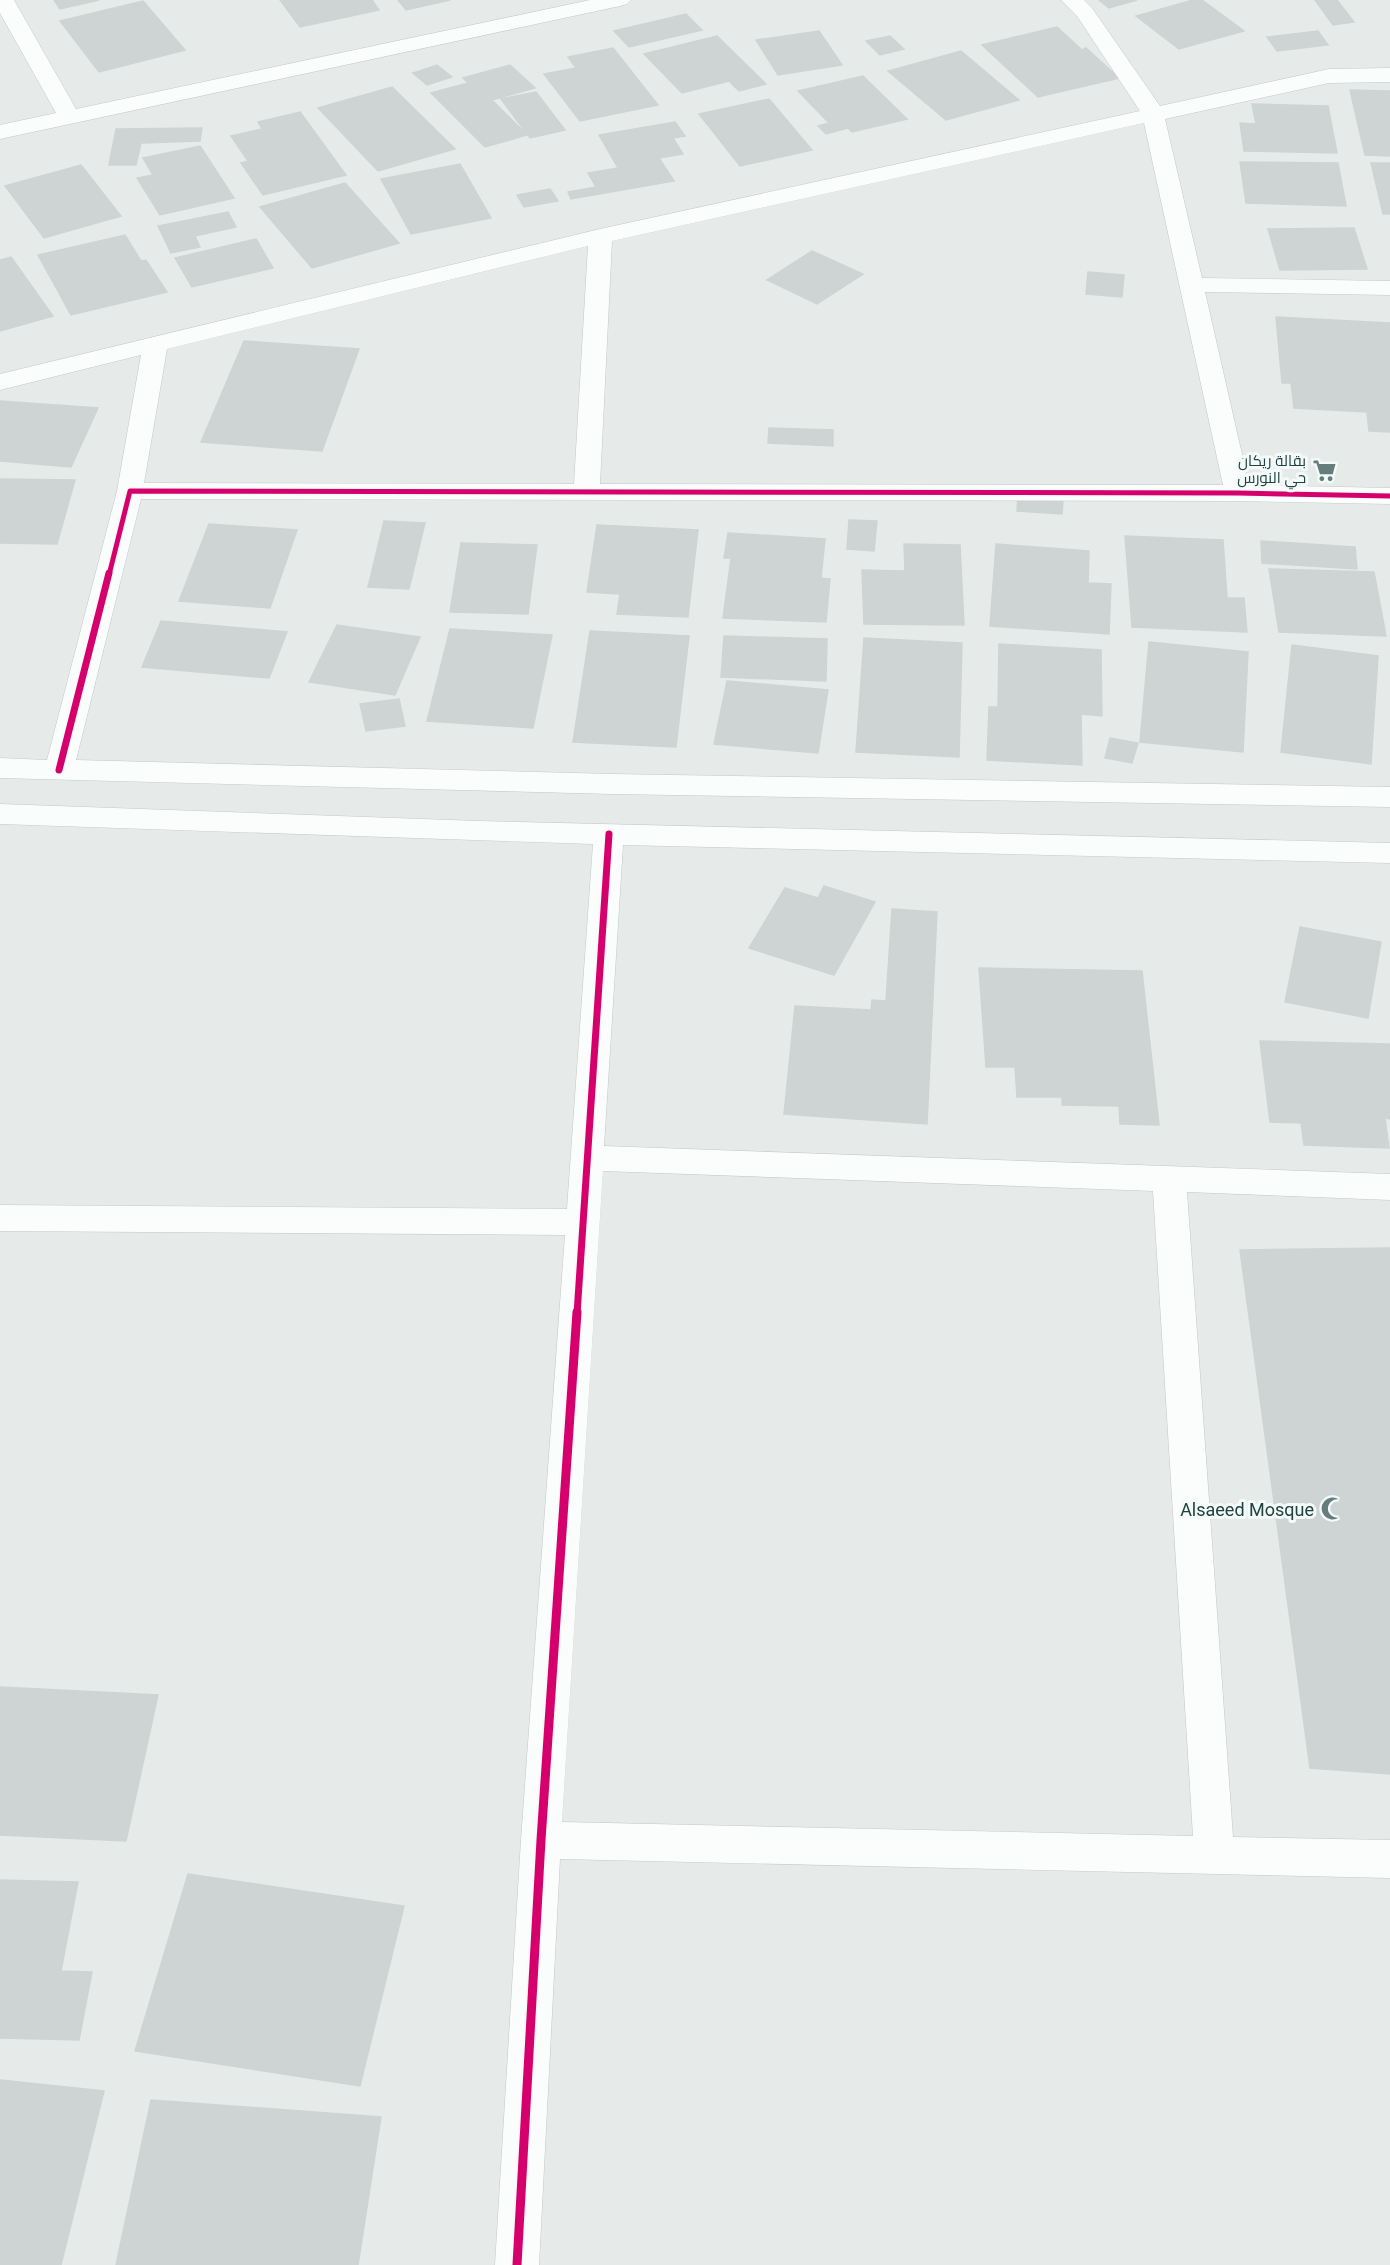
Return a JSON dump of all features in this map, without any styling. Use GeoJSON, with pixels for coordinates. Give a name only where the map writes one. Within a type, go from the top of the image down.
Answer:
{"type":"FeatureCollection","features":[{"type":"Feature","properties":{"kind":"street"},"geometry":{"type":"LineString","coordinates":[[3,0],[69,116]]}},
{"type":"Feature","properties":{"kind":"street"},"geometry":{"type":"LineString","coordinates":[[0,132],[537,7],[620,0]]}},
{"type":"Feature","properties":{"kind":"street"},"geometry":{"type":"LineString","coordinates":[[1072,0],[1085,12],[1153,114],[1238,493]]}},
{"type":"Feature","properties":{"kind":"street"},"geometry":{"type":"LineString","coordinates":[[0,382],[600,236],[1329,76],[1390,75]]}},
{"type":"Feature","properties":{"kind":"street"},"geometry":{"type":"LineString","coordinates":[[587,491],[600,236]]}},
{"type":"Feature","properties":{"kind":"street"},"geometry":{"type":"LineString","coordinates":[[1190,285],[1390,288]]}},
{"type":"Feature","properties":{"kind":"street"},"geometry":{"type":"LineString","coordinates":[[59,770],[130,491],[155,344]]}},
{"type":"Feature","properties":{"kind":"street"},"geometry":{"type":"LineString","coordinates":[[130,491],[1238,493],[1390,496]]}},
{"type":"Feature","properties":{"kind":"street"},"geometry":{"type":"LineString","coordinates":[[0,768],[612,784],[1390,797]]}},
{"type":"Feature","properties":{"kind":"street"},"geometry":{"type":"LineString","coordinates":[[0,814],[609,834],[1390,853]]}},
{"type":"Feature","properties":{"kind":"street"},"geometry":{"type":"LineString","coordinates":[[517,2265],[541,1840],[609,834]]}},
{"type":"Feature","properties":{"kind":"street"},"geometry":{"type":"LineString","coordinates":[[587,1158],[1390,1187]]}},
{"type":"Feature","properties":{"kind":"street"},"geometry":{"type":"LineString","coordinates":[[1169,1179],[1214,1855]]}},
{"type":"Feature","properties":{"kind":"street"},"geometry":{"type":"LineString","coordinates":[[0,1218],[583,1222]]}},
{"type":"Feature","properties":{"kind":"street"},"geometry":{"type":"LineString","coordinates":[[541,1840],[1390,1859]]}},
{"type":"Feature","properties":{"kind":"building"},"geometry":{"type":"Polygon","coordinates":[[[54,0],[99,0],[60,9],[54,0]]]}},
{"type":"Feature","properties":{"kind":"building"},"geometry":{"type":"Polygon","coordinates":[[[280,0],[372,0],[379,10],[300,27],[280,0]]]}},
{"type":"Feature","properties":{"kind":"building"},"geometry":{"type":"Polygon","coordinates":[[[398,0],[450,0],[406,10],[398,0]]]}},
{"type":"Feature","properties":{"kind":"building"},"geometry":{"type":"Polygon","coordinates":[[[1099,0],[1137,0],[1109,8],[1099,0]]]}},
{"type":"Feature","properties":{"kind":"building"},"geometry":{"type":"Polygon","coordinates":[[[1193,0],[1202,0],[1244,31],[1179,49],[1136,16],[1193,0]]]}},
{"type":"Feature","properties":{"kind":"building"},"geometry":{"type":"Polygon","coordinates":[[[1315,0],[1337,0],[1354,22],[1333,25],[1315,0]]]}},
{"type":"Feature","properties":{"kind":"building"},"geometry":{"type":"Polygon","coordinates":[[[143,1],[185,50],[99,72],[60,21],[143,1]]]}},
{"type":"Feature","properties":{"kind":"building"},"geometry":{"type":"Polygon","coordinates":[[[686,14],[702,30],[629,47],[614,31],[686,14]]]}},
{"type":"Feature","properties":{"kind":"building"},"geometry":{"type":"Polygon","coordinates":[[[1057,27],[1082,50],[1086,48],[1119,78],[1038,97],[982,45],[1057,27]]]}},
{"type":"Feature","properties":{"kind":"building"},"geometry":{"type":"Polygon","coordinates":[[[819,31],[842,65],[778,75],[756,40],[819,31]]]}},
{"type":"Feature","properties":{"kind":"building"},"geometry":{"type":"Polygon","coordinates":[[[1318,31],[1328,45],[1277,51],[1267,37],[1318,31]]]}},
{"type":"Feature","properties":{"kind":"building"},"geometry":{"type":"Polygon","coordinates":[[[717,36],[766,84],[739,91],[729,81],[682,93],[644,54],[717,36]]]}},
{"type":"Feature","properties":{"kind":"building"},"geometry":{"type":"Polygon","coordinates":[[[890,36],[904,49],[880,55],[866,41],[890,36]]]}},
{"type":"Feature","properties":{"kind":"building"},"geometry":{"type":"Polygon","coordinates":[[[613,48],[658,105],[580,121],[544,74],[576,68],[568,57],[613,48]]]}},
{"type":"Feature","properties":{"kind":"building"},"geometry":{"type":"Polygon","coordinates":[[[961,51],[1019,100],[946,120],[888,71],[961,51]]]}},
{"type":"Feature","properties":{"kind":"building"},"geometry":{"type":"Polygon","coordinates":[[[437,65],[452,77],[427,85],[413,73],[437,65]]]}},
{"type":"Feature","properties":{"kind":"building"},"geometry":{"type":"Polygon","coordinates":[[[510,65],[535,88],[492,100],[527,135],[485,147],[431,93],[468,83],[463,78],[510,65]]]}},
{"type":"Feature","properties":{"kind":"building"},"geometry":{"type":"Polygon","coordinates":[[[863,76],[907,119],[852,132],[848,128],[826,134],[818,126],[829,123],[798,91],[863,76]]]}},
{"type":"Feature","properties":{"kind":"building"},"geometry":{"type":"Polygon","coordinates":[[[392,87],[455,149],[378,171],[318,108],[392,87]]]}},
{"type":"Feature","properties":{"kind":"building"},"geometry":{"type":"Polygon","coordinates":[[[1350,90],[1390,91],[1390,156],[1365,155],[1350,90]]]}},
{"type":"Feature","properties":{"kind":"building"},"geometry":{"type":"Polygon","coordinates":[[[536,92],[565,130],[530,138],[501,99],[536,92]]]}},
{"type":"Feature","properties":{"kind":"building"},"geometry":{"type":"Polygon","coordinates":[[[769,99],[812,150],[740,166],[699,114],[769,99]]]}},
{"type":"Feature","properties":{"kind":"building"},"geometry":{"type":"Polygon","coordinates":[[[1252,104],[1328,106],[1337,153],[1244,151],[1240,123],[1256,124],[1252,104]]]}},
{"type":"Feature","properties":{"kind":"building"},"geometry":{"type":"Polygon","coordinates":[[[300,112],[346,175],[263,195],[241,163],[248,161],[231,136],[262,129],[258,122],[300,112]]]}},
{"type":"Feature","properties":{"kind":"building"},"geometry":{"type":"Polygon","coordinates":[[[675,122],[685,136],[673,138],[683,154],[659,158],[674,181],[571,199],[568,192],[596,187],[588,173],[618,168],[599,135],[675,122]]]}},
{"type":"Feature","properties":{"kind":"building"},"geometry":{"type":"Polygon","coordinates":[[[202,128],[200,141],[141,143],[136,165],[109,165],[116,129],[202,128]]]}},
{"type":"Feature","properties":{"kind":"building"},"geometry":{"type":"Polygon","coordinates":[[[200,146],[234,198],[160,215],[137,178],[153,175],[143,158],[200,146]]]}},
{"type":"Feature","properties":{"kind":"building"},"geometry":{"type":"Polygon","coordinates":[[[1240,162],[1338,163],[1346,206],[1246,203],[1240,162]]]}},
{"type":"Feature","properties":{"kind":"building"},"geometry":{"type":"Polygon","coordinates":[[[1371,163],[1390,163],[1390,214],[1383,214],[1371,163]]]}},
{"type":"Feature","properties":{"kind":"building"},"geometry":{"type":"Polygon","coordinates":[[[460,164],[491,218],[411,234],[381,179],[460,164]]]}},
{"type":"Feature","properties":{"kind":"building"},"geometry":{"type":"Polygon","coordinates":[[[81,165],[121,216],[44,238],[5,186],[81,165]]]}},
{"type":"Feature","properties":{"kind":"building"},"geometry":{"type":"Polygon","coordinates":[[[345,183],[399,243],[312,268],[260,207],[345,183]]]}},
{"type":"Feature","properties":{"kind":"building"},"geometry":{"type":"Polygon","coordinates":[[[550,189],[558,201],[524,207],[517,195],[550,189]]]}},
{"type":"Feature","properties":{"kind":"building"},"geometry":{"type":"Polygon","coordinates":[[[228,212],[236,227],[195,236],[200,247],[171,253],[158,226],[228,212]]]}},
{"type":"Feature","properties":{"kind":"building"},"geometry":{"type":"Polygon","coordinates":[[[1354,228],[1367,269],[1280,270],[1268,229],[1354,228]]]}},
{"type":"Feature","properties":{"kind":"building"},"geometry":{"type":"Polygon","coordinates":[[[125,235],[141,261],[146,260],[167,292],[71,315],[38,255],[125,235]]]}},
{"type":"Feature","properties":{"kind":"building"},"geometry":{"type":"Polygon","coordinates":[[[256,239],[273,268],[192,287],[175,258],[256,239]]]}},
{"type":"Feature","properties":{"kind":"building"},"geometry":{"type":"Polygon","coordinates":[[[812,251],[863,274],[817,304],[767,280],[812,251]]]}},
{"type":"Feature","properties":{"kind":"building"},"geometry":{"type":"Polygon","coordinates":[[[11,257],[53,316],[0,331],[0,260],[11,257]]]}},
{"type":"Feature","properties":{"kind":"building"},"geometry":{"type":"Polygon","coordinates":[[[1088,272],[1124,275],[1122,297],[1086,294],[1088,272]]]}},
{"type":"Feature","properties":{"kind":"building"},"geometry":{"type":"Polygon","coordinates":[[[1276,317],[1390,323],[1390,432],[1369,431],[1367,412],[1294,408],[1291,383],[1282,383],[1276,317]]]}},
{"type":"Feature","properties":{"kind":"building"},"geometry":{"type":"Polygon","coordinates":[[[244,341],[359,349],[322,451],[201,442],[244,341]]]}},
{"type":"Feature","properties":{"kind":"building"},"geometry":{"type":"Polygon","coordinates":[[[0,401],[98,408],[71,467],[0,461],[0,401]]]}},
{"type":"Feature","properties":{"kind":"building"},"geometry":{"type":"Polygon","coordinates":[[[769,428],[833,430],[833,446],[768,443],[769,428]]]}},
{"type":"Feature","properties":{"kind":"building"},"geometry":{"type":"Polygon","coordinates":[[[0,479],[75,480],[57,544],[0,543],[0,479]]]}},
{"type":"Feature","properties":{"kind":"building"},"geometry":{"type":"Polygon","coordinates":[[[1018,496],[1063,499],[1062,514],[1017,511],[1018,496]]]}},
{"type":"Feature","properties":{"kind":"building"},"geometry":{"type":"Polygon","coordinates":[[[849,520],[877,521],[874,551],[847,549],[849,520]]]}},
{"type":"Feature","properties":{"kind":"building"},"geometry":{"type":"Polygon","coordinates":[[[384,521],[425,523],[409,589],[368,587],[384,521]]]}},
{"type":"Feature","properties":{"kind":"building"},"geometry":{"type":"Polygon","coordinates":[[[209,524],[297,530],[270,608],[179,601],[209,524]]]}},
{"type":"Feature","properties":{"kind":"building"},"geometry":{"type":"Polygon","coordinates":[[[597,525],[698,530],[688,617],[617,614],[620,594],[587,592],[597,525]]]}},
{"type":"Feature","properties":{"kind":"building"},"geometry":{"type":"Polygon","coordinates":[[[728,533],[825,539],[821,578],[830,579],[826,622],[723,618],[731,558],[724,558],[728,533]]]}},
{"type":"Feature","properties":{"kind":"building"},"geometry":{"type":"Polygon","coordinates":[[[1125,536],[1223,540],[1227,598],[1244,598],[1247,632],[1132,627],[1125,536]]]}},
{"type":"Feature","properties":{"kind":"building"},"geometry":{"type":"Polygon","coordinates":[[[1261,541],[1355,547],[1357,569],[1262,563],[1261,541]]]}},
{"type":"Feature","properties":{"kind":"building"},"geometry":{"type":"Polygon","coordinates":[[[461,543],[537,545],[528,614],[450,612],[461,543]]]}},
{"type":"Feature","properties":{"kind":"building"},"geometry":{"type":"Polygon","coordinates":[[[904,544],[960,545],[964,625],[864,624],[862,570],[905,571],[904,544]]]}},
{"type":"Feature","properties":{"kind":"building"},"geometry":{"type":"Polygon","coordinates":[[[996,544],[1089,551],[1088,583],[1111,584],[1109,634],[990,626],[996,544]]]}},
{"type":"Feature","properties":{"kind":"building"},"geometry":{"type":"Polygon","coordinates":[[[1269,569],[1374,572],[1386,636],[1279,632],[1269,569]]]}},
{"type":"Feature","properties":{"kind":"building"},"geometry":{"type":"Polygon","coordinates":[[[161,621],[287,632],[269,678],[142,667],[161,621]]]}},
{"type":"Feature","properties":{"kind":"building"},"geometry":{"type":"Polygon","coordinates":[[[337,625],[420,637],[395,695],[309,682],[337,625]]]}},
{"type":"Feature","properties":{"kind":"building"},"geometry":{"type":"Polygon","coordinates":[[[450,629],[552,635],[533,728],[427,721],[450,629]]]}},
{"type":"Feature","properties":{"kind":"building"},"geometry":{"type":"Polygon","coordinates":[[[590,631],[689,636],[676,747],[573,742],[590,631]]]}},
{"type":"Feature","properties":{"kind":"building"},"geometry":{"type":"Polygon","coordinates":[[[724,636],[827,639],[826,681],[721,677],[724,636]]]}},
{"type":"Feature","properties":{"kind":"building"},"geometry":{"type":"Polygon","coordinates":[[[864,638],[962,643],[959,757],[856,752],[864,638]]]}},
{"type":"Feature","properties":{"kind":"building"},"geometry":{"type":"Polygon","coordinates":[[[1149,642],[1248,652],[1243,752],[1140,742],[1149,642]]]}},
{"type":"Feature","properties":{"kind":"building"},"geometry":{"type":"Polygon","coordinates":[[[999,644],[1101,650],[1102,716],[1081,714],[1082,765],[987,760],[989,707],[998,707],[999,644]]]}},
{"type":"Feature","properties":{"kind":"building"},"geometry":{"type":"Polygon","coordinates":[[[1292,645],[1378,656],[1371,764],[1281,752],[1292,645]]]}},
{"type":"Feature","properties":{"kind":"building"},"geometry":{"type":"Polygon","coordinates":[[[727,681],[828,690],[818,753],[714,744],[727,681]]]}},
{"type":"Feature","properties":{"kind":"building"},"geometry":{"type":"Polygon","coordinates":[[[399,699],[405,726],[366,731],[360,704],[399,699]]]}},
{"type":"Feature","properties":{"kind":"building"},"geometry":{"type":"Polygon","coordinates":[[[1110,738],[1138,743],[1132,763],[1105,758],[1110,738]]]}},
{"type":"Feature","properties":{"kind":"building"},"geometry":{"type":"Polygon","coordinates":[[[824,886],[875,902],[834,975],[749,948],[785,888],[818,898],[824,886]]]}},
{"type":"Feature","properties":{"kind":"building"},"geometry":{"type":"Polygon","coordinates":[[[892,909],[937,912],[927,1124],[784,1114],[795,1006],[871,1010],[872,1000],[886,1001],[892,909]]]}},
{"type":"Feature","properties":{"kind":"building"},"geometry":{"type":"Polygon","coordinates":[[[1300,927],[1381,942],[1368,1018],[1285,1002],[1300,927]]]}},
{"type":"Feature","properties":{"kind":"building"},"geometry":{"type":"Polygon","coordinates":[[[979,968],[1142,971],[1159,1125],[1120,1124],[1119,1106],[1062,1105],[1062,1097],[1017,1097],[1015,1067],[986,1067],[979,968]]]}},
{"type":"Feature","properties":{"kind":"building"},"geometry":{"type":"Polygon","coordinates":[[[1260,1041],[1390,1044],[1390,1119],[1385,1118],[1389,1148],[1304,1145],[1301,1123],[1270,1122],[1260,1041]]]}},
{"type":"Feature","properties":{"kind":"building","name":"Alsaeed Mosque"},"geometry":{"type":"Polygon","coordinates":[[[1390,1248],[1390,1774],[1310,1768],[1240,1250],[1390,1248]]]}},
{"type":"Feature","properties":{"kind":"building"},"geometry":{"type":"Polygon","coordinates":[[[0,1687],[158,1695],[126,1841],[0,1835],[0,1687]]]}},
{"type":"Feature","properties":{"kind":"building"},"geometry":{"type":"Polygon","coordinates":[[[188,1874],[404,1906],[360,2086],[135,2051],[188,1874]]]}},
{"type":"Feature","properties":{"kind":"building"},"geometry":{"type":"Polygon","coordinates":[[[0,1880],[78,1882],[61,1971],[92,1972],[79,2040],[0,2038],[0,1880]]]}},
{"type":"Feature","properties":{"kind":"building"},"geometry":{"type":"Polygon","coordinates":[[[0,2080],[104,2091],[61,2265],[0,2265],[0,2080]]]}},
{"type":"Feature","properties":{"kind":"building"},"geometry":{"type":"Polygon","coordinates":[[[151,2100],[381,2117],[358,2265],[116,2265],[151,2100]]]}},
{"type":"Feature","properties":{"kind":"cycle path"},"geometry":{"type":"LineString","coordinates":[[59,770],[130,491],[1238,493],[1390,496]]}},
{"type":"Feature","properties":{"kind":"cycle path"},"geometry":{"type":"LineString","coordinates":[[517,2265],[541,1840],[609,834]]}},
{"type":"Feature","properties":{"kind":"place","name":"بقالة ريكان حي النورس"},"geometry":{"type":"Point","coordinates":[1324,470]}},
{"type":"Feature","properties":{"kind":"place","name":"Alsaeed Mosque"},"geometry":{"type":"Point","coordinates":[1332,1509]}}]}
